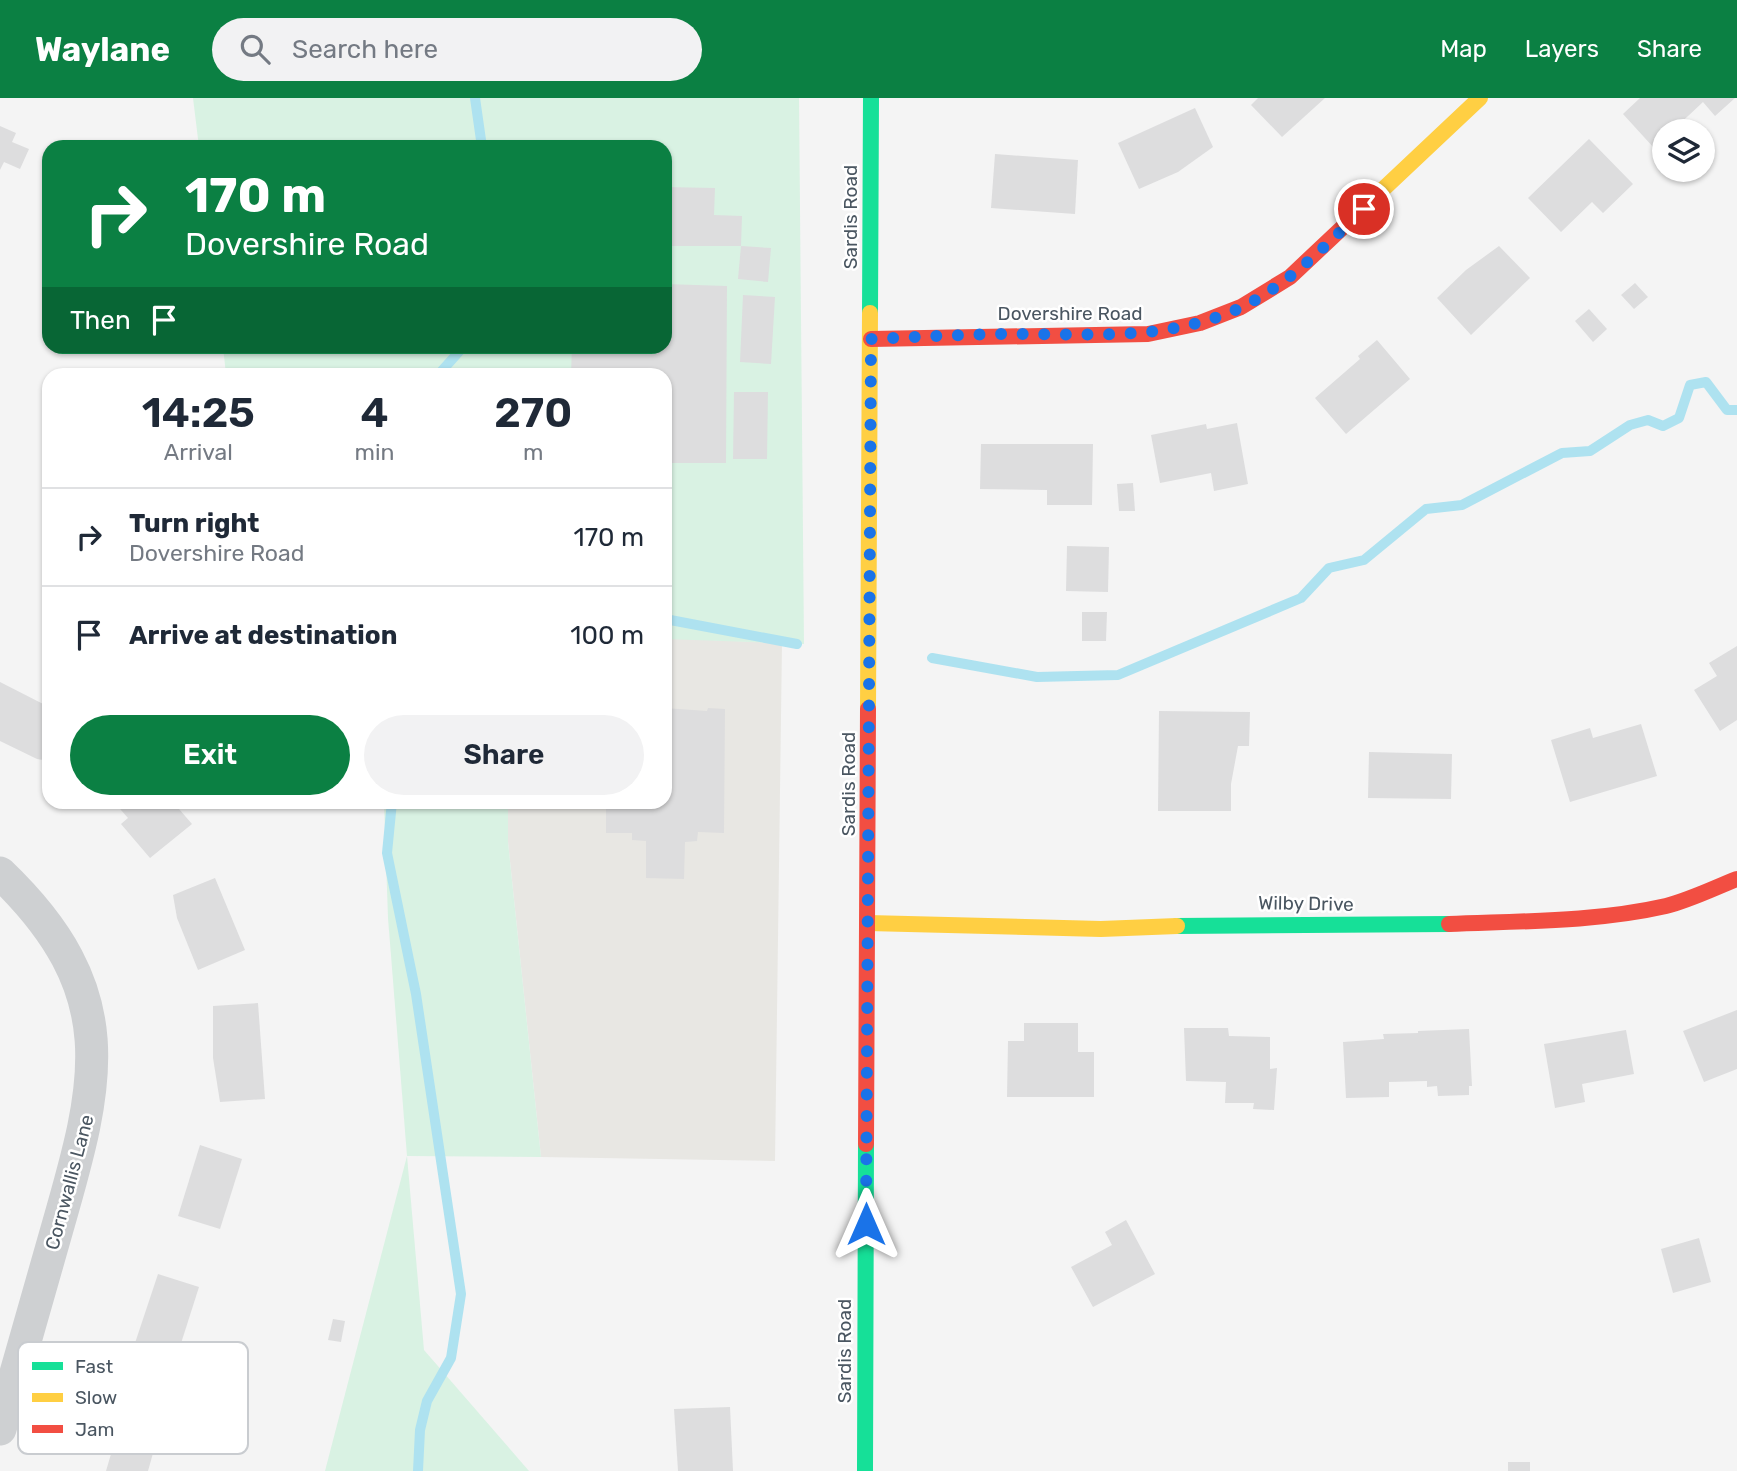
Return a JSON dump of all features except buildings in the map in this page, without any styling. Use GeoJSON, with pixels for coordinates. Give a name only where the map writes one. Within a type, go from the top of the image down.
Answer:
{"type":"FeatureCollection","features":[{"type":"Feature","properties":{"kind":"street","name":"Sardis Road"},"geometry":{"type":"LineString","coordinates":[[865,1471],[871,98]]}},
{"type":"Feature","properties":{"kind":"street","name":"Dovershire Road"},"geometry":{"type":"LineString","coordinates":[[871,339],[990,334],[1147,334],[1200,323],[1231,312],[1290,277],[1480,98]]}},
{"type":"Feature","properties":{"kind":"street","name":"Cornwallis Lane"},"geometry":{"type":"LineString","coordinates":[[0,873],[25,897],[56,936],[78,979],[91,1028],[93,1074],[84,1135],[25,1342]]}},
{"type":"Feature","properties":{"kind":"street","name":"Wilby Drive"},"geometry":{"type":"LineString","coordinates":[[868,923],[1101,929],[1237,923],[1400,925],[1535,921],[1629,913],[1669,905],[1737,879]]}},
{"type":"Feature","properties":{"kind":"street","name":"Cornwallis Lane"},"geometry":{"type":"LineString","coordinates":[[0,1429],[18,1366]]}},
{"type":"Feature","properties":{"kind":"shaded area"},"geometry":{"type":"Polygon","coordinates":[[[672,638],[782,643],[775,1161],[541,1157],[508,842],[508,809],[672,809],[672,638]]]}},
{"type":"Feature","properties":{"kind":"green space"},"geometry":{"type":"Polygon","coordinates":[[[193,98],[799,98],[804,644],[672,639],[672,368],[225,368],[224,354],[672,354],[672,140],[198,140],[193,98]]]}},
{"type":"Feature","properties":{"kind":"green space"},"geometry":{"type":"Polygon","coordinates":[[[384,809],[508,809],[508,842],[541,1157],[407,1156],[388,918],[384,809]]]}},
{"type":"Feature","properties":{"kind":"green space"},"geometry":{"type":"Polygon","coordinates":[[[407,1156],[424,1350],[529,1471],[325,1471],[407,1156]]]}},
{"type":"Feature","properties":{"kind":"waterway"},"geometry":{"type":"LineString","coordinates":[[475,98],[481,140]]}},
{"type":"Feature","properties":{"kind":"waterway"},"geometry":{"type":"LineString","coordinates":[[444,368],[457,354]]}},
{"type":"Feature","properties":{"kind":"waterway"},"geometry":{"type":"LineString","coordinates":[[932,658],[1037,677],[1118,675],[1301,598],[1329,568],[1364,560],[1426,509],[1462,505],[1562,453],[1590,451],[1630,425],[1648,420],[1663,426],[1679,418],[1690,385],[1706,382],[1727,410],[1737,410]]}},
{"type":"Feature","properties":{"kind":"waterway"},"geometry":{"type":"LineString","coordinates":[[672,620],[797,644]]}},
{"type":"Feature","properties":{"kind":"waterway"},"geometry":{"type":"LineString","coordinates":[[391,809],[387,853],[416,994],[461,1294],[451,1358],[427,1401],[420,1430],[418,1471]]}},
{"type":"Feature","properties":{"kind":"traffic: fast"},"geometry":{"type":"LineString","coordinates":[[870,313],[871,98]]}},
{"type":"Feature","properties":{"kind":"traffic: fast"},"geometry":{"type":"LineString","coordinates":[[1177,926],[1449,924]]}},
{"type":"Feature","properties":{"kind":"traffic: fast"},"geometry":{"type":"LineString","coordinates":[[865,1471],[866,1144]]}},
{"type":"Feature","properties":{"kind":"traffic: slow"},"geometry":{"type":"LineString","coordinates":[[1360,211],[1480,98]]}},
{"type":"Feature","properties":{"kind":"traffic: slow"},"geometry":{"type":"LineString","coordinates":[[868,709],[870,313]]}},
{"type":"Feature","properties":{"kind":"traffic: slow"},"geometry":{"type":"LineString","coordinates":[[868,923],[1101,929],[1177,926]]}},
{"type":"Feature","properties":{"kind":"traffic: jam"},"geometry":{"type":"LineString","coordinates":[[871,339],[1148,334],[1200,323],[1241,307],[1290,277],[1360,211]]}},
{"type":"Feature","properties":{"kind":"traffic: jam"},"geometry":{"type":"LineString","coordinates":[[866,1144],[868,709]]}},
{"type":"Feature","properties":{"kind":"traffic: jam"},"geometry":{"type":"LineString","coordinates":[[1449,924],[1558,920],[1640,911],[1684,901],[1737,879]]}},
{"type":"Feature","properties":{"kind":"route"},"geometry":{"type":"LineString","coordinates":[[866,1224],[871,339],[990,334],[1147,334],[1200,323],[1241,307],[1290,277],[1364,209]]}}]}
